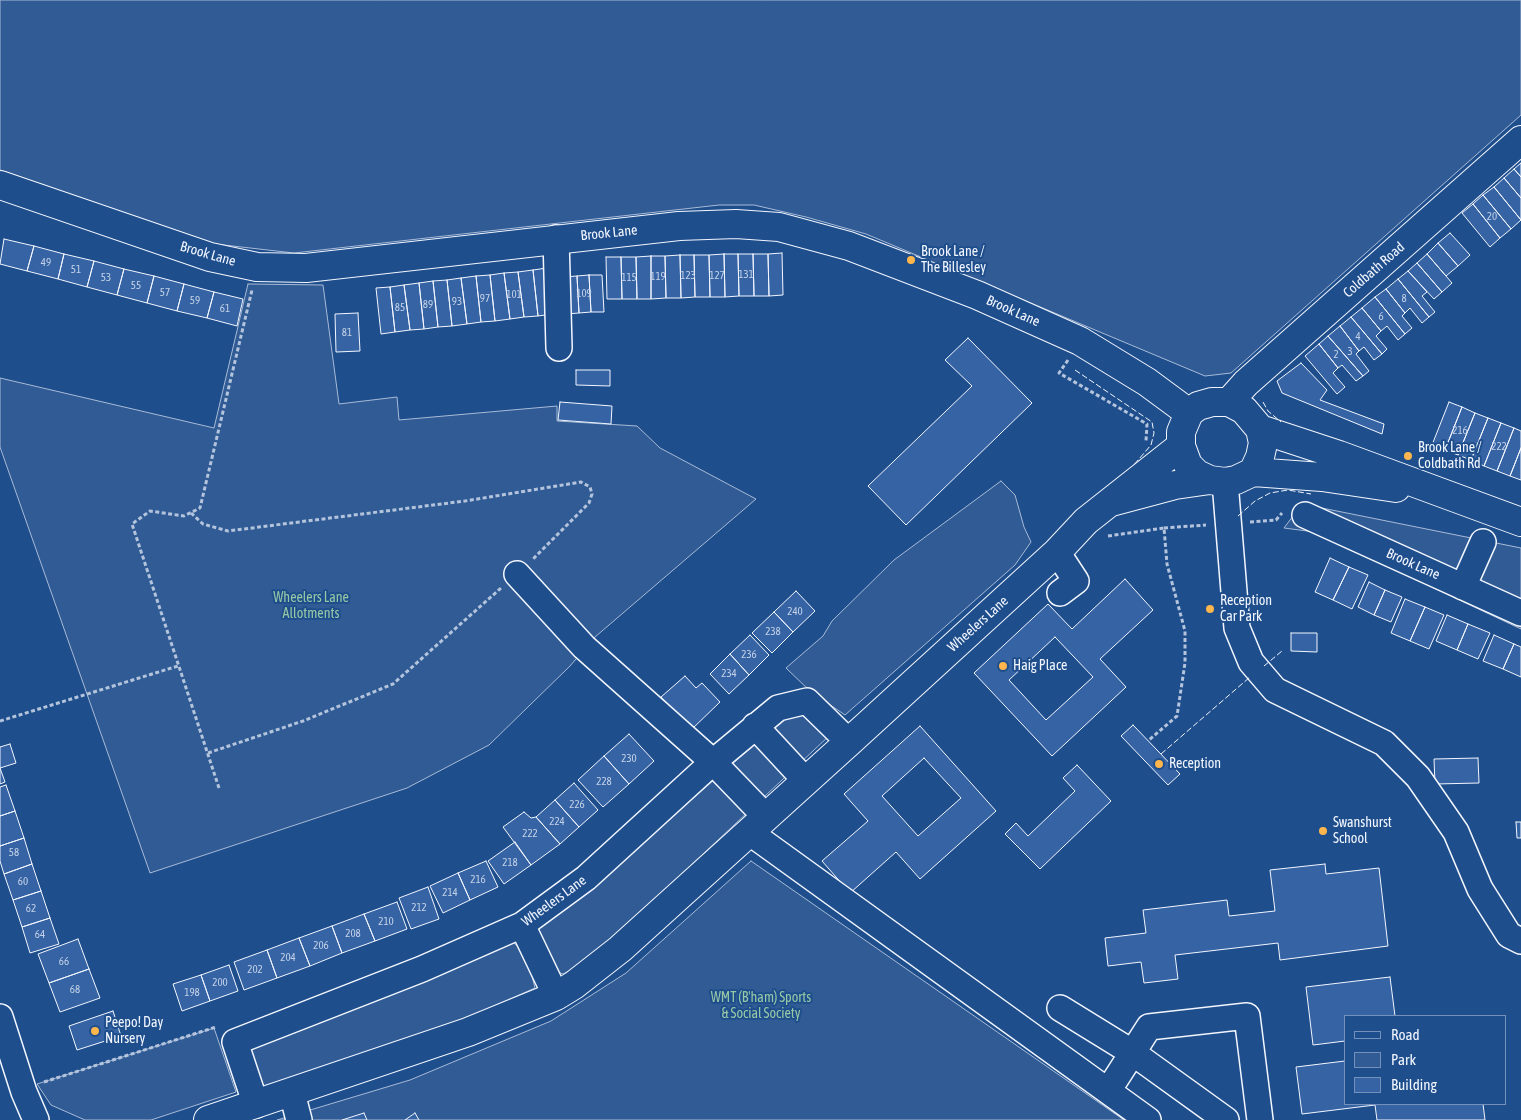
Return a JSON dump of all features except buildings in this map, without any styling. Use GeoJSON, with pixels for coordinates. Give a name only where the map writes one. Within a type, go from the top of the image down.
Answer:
{"type":"FeatureCollection","features":[{"type":"Feature","properties":{"kind":"main road","name":"Coldbath Road"},"geometry":{"type":"LineString","coordinates":[[1229,402],[1246,383],[1521,140]]}},
{"type":"Feature","properties":{"kind":"main road","name":"Brook Lane"},"geometry":{"type":"LineString","coordinates":[[0,185],[202,254],[257,267],[306,268],[556,238],[679,226],[736,224],[779,227],[849,246],[977,294],[1080,341],[1148,382],[1189,413]]}},
{"type":"Feature","properties":{"kind":"main road"},"geometry":{"type":"LineString","coordinates":[[1253,472],[1263,443],[1260,429],[1244,410],[1229,402],[1212,402],[1198,406],[1189,413],[1181,432],[1181,446],[1188,465],[1197,474],[1218,481],[1253,472],[1322,477],[1459,497]]}},
{"type":"Feature","properties":{"kind":"main road"},"geometry":{"type":"LineString","coordinates":[[1260,429],[1459,497],[1521,522]]}},
{"type":"Feature","properties":{"kind":"main road","name":"Wheelers Lane"},"geometry":{"type":"LineString","coordinates":[[208,1120],[468,1032],[556,996],[620,949],[1057,552],[1106,503],[1181,446]]}},
{"type":"Feature","properties":{"kind":"main road","name":"Wheelers Lane"},"geometry":{"type":"LineString","coordinates":[[1106,503],[1175,485],[1218,481]]}},
{"type":"Feature","properties":{"kind":"street"},"geometry":{"type":"LineString","coordinates":[[556,238],[559,348]]}},
{"type":"Feature","properties":{"kind":"street"},"geometry":{"type":"LineString","coordinates":[[1218,481],[1237,628],[1251,662],[1275,690],[1384,743],[1411,770],[1456,832],[1480,889],[1509,935],[1521,941]]}},
{"type":"Feature","properties":{"kind":"street","name":"Brook Lane"},"geometry":{"type":"LineString","coordinates":[[1305,515],[1521,612]]}},
{"type":"Feature","properties":{"kind":"street"},"geometry":{"type":"LineString","coordinates":[[1463,587],[1483,542]]}},
{"type":"Feature","properties":{"kind":"street"},"geometry":{"type":"LineString","coordinates":[[1057,552],[1076,581],[1060,593]]}},
{"type":"Feature","properties":{"kind":"street"},"geometry":{"type":"LineString","coordinates":[[517,574],[584,648],[713,762],[758,825],[1148,1120]]}},
{"type":"Feature","properties":{"kind":"street","name":"Wheelers Lane"},"geometry":{"type":"LineString","coordinates":[[235,1042],[422,969],[522,926],[586,878],[713,762],[778,708],[807,701],[849,742]]}},
{"type":"Feature","properties":{"kind":"street"},"geometry":{"type":"LineString","coordinates":[[755,726],[806,781]]}},
{"type":"Feature","properties":{"kind":"street"},"geometry":{"type":"LineString","coordinates":[[522,926],[556,996]]}},
{"type":"Feature","properties":{"kind":"street"},"geometry":{"type":"LineString","coordinates":[[1060,1008],[1133,1053],[1226,1120]]}},
{"type":"Feature","properties":{"kind":"street"},"geometry":{"type":"LineString","coordinates":[[1108,1091],[1149,1027],[1247,1016],[1260,1120]]}},
{"type":"Feature","properties":{"kind":"street"},"geometry":{"type":"LineString","coordinates":[[0,1017],[24,1092],[36,1120]]}},
{"type":"Feature","properties":{"kind":"street"},"geometry":{"type":"LineString","coordinates":[[235,1042],[256,1105]]}},
{"type":"Feature","properties":{"kind":"street"},"geometry":{"type":"LineString","coordinates":[[292,1093],[299,1120]]}},
{"type":"Feature","properties":{"kind":"path"},"geometry":{"type":"LineString","coordinates":[[219,788],[132,524],[150,511],[184,516],[200,508],[222,410],[245,326],[257,267]]}},
{"type":"Feature","properties":{"kind":"path"},"geometry":{"type":"LineString","coordinates":[[1080,341],[1059,373],[1147,424],[1146,445]]}},
{"type":"Feature","properties":{"kind":"path"},"geometry":{"type":"LineString","coordinates":[[191,513],[203,524],[228,531],[465,500],[581,482],[590,488],[592,494],[590,503],[517,574],[448,638],[393,684],[303,721],[208,753]]}},
{"type":"Feature","properties":{"kind":"path"},"geometry":{"type":"LineString","coordinates":[[1086,521],[1102,537],[1164,528],[1167,564],[1185,631],[1185,663],[1177,716],[1149,740]]}},
{"type":"Feature","properties":{"kind":"path"},"geometry":{"type":"LineString","coordinates":[[0,721],[178,666]]}},
{"type":"Feature","properties":{"kind":"path"},"geometry":{"type":"LineString","coordinates":[[24,1092],[37,1084],[220,1026],[235,1042]]}},
{"type":"Feature","properties":{"kind":"green space"},"geometry":{"type":"Polygon","coordinates":[[[0,0],[1521,0],[1521,115],[1231,373],[1205,376],[866,234],[754,205],[719,205],[294,253],[215,244],[0,170],[0,0]]]}},
{"type":"Feature","properties":{"kind":"green space","name":"Wheelers Lane Allotments"},"geometry":{"type":"Polygon","coordinates":[[[248,284],[323,285],[339,404],[397,397],[399,420],[557,406],[557,421],[637,426],[660,448],[756,499],[595,637],[570,666],[489,745],[407,788],[150,873],[0,447],[0,378],[214,428],[248,284]]]}},
{"type":"Feature","properties":{"kind":"green space"},"geometry":{"type":"Polygon","coordinates":[[[1001,481],[1015,495],[1024,527],[1031,542],[1015,565],[845,715],[810,691],[786,668],[823,636],[832,621],[894,560],[1001,481]]]}},
{"type":"Feature","properties":{"kind":"green space"},"geometry":{"type":"Polygon","coordinates":[[[1302,504],[1521,548],[1521,629],[1315,532],[1284,528],[1302,504]]]}},
{"type":"Feature","properties":{"kind":"green space"},"geometry":{"type":"Polygon","coordinates":[[[802,713],[830,735],[589,961],[563,974],[555,971],[536,932],[539,925],[651,835],[788,715],[802,713]]]}},
{"type":"Feature","properties":{"kind":"green space","name":"WMT (B'ham) Sports & Social Society"},"geometry":{"type":"Polygon","coordinates":[[[751,861],[1124,1120],[277,1120],[410,1080],[551,1021],[626,973],[751,861]]]}},
{"type":"Feature","properties":{"kind":"green space"},"geometry":{"type":"Polygon","coordinates":[[[513,942],[527,955],[535,988],[464,1019],[280,1083],[262,1086],[247,1047],[513,942]]]}},
{"type":"Feature","properties":{"kind":"green space"},"geometry":{"type":"Polygon","coordinates":[[[214,1028],[236,1092],[151,1120],[85,1120],[51,1105],[37,1084],[214,1028]]]}},
{"type":"Feature","properties":{"kind":"fence"},"geometry":{"type":"LineString","coordinates":[[1075,370],[1152,422],[1154,433],[1151,445],[1133,466]]}},
{"type":"Feature","properties":{"kind":"fence"},"geometry":{"type":"LineString","coordinates":[[1263,402],[1268,411],[1281,422]]}},
{"type":"Feature","properties":{"kind":"fence"},"geometry":{"type":"LineString","coordinates":[[1238,516],[1255,501],[1270,493],[1288,490],[1311,494]]}},
{"type":"Feature","properties":{"kind":"fence"},"geometry":{"type":"LineString","coordinates":[[1264,666],[1282,651]]}},
{"type":"Feature","properties":{"kind":"fence"},"geometry":{"type":"LineString","coordinates":[[1161,754],[1250,677]]}},
{"type":"Feature","properties":{"kind":"place","name":"Brook Lane / The Billesley"},"geometry":{"type":"Point","coordinates":[911,260]}},
{"type":"Feature","properties":{"kind":"place","name":"Brook Lane / Coldbath Rd"},"geometry":{"type":"Point","coordinates":[1408,456]}},
{"type":"Feature","properties":{"kind":"place","name":"Reception Car Park"},"geometry":{"type":"Point","coordinates":[1210,609]}},
{"type":"Feature","properties":{"kind":"place","name":"Haig Place"},"geometry":{"type":"Point","coordinates":[1003,666]}},
{"type":"Feature","properties":{"kind":"place","name":"Reception"},"geometry":{"type":"Point","coordinates":[1159,764]}},
{"type":"Feature","properties":{"kind":"place","name":"Swanshurst School"},"geometry":{"type":"Point","coordinates":[1323,831]}},
{"type":"Feature","properties":{"kind":"place","name":"Peepo! Day Nursery"},"geometry":{"type":"Point","coordinates":[95,1031]}}]}
